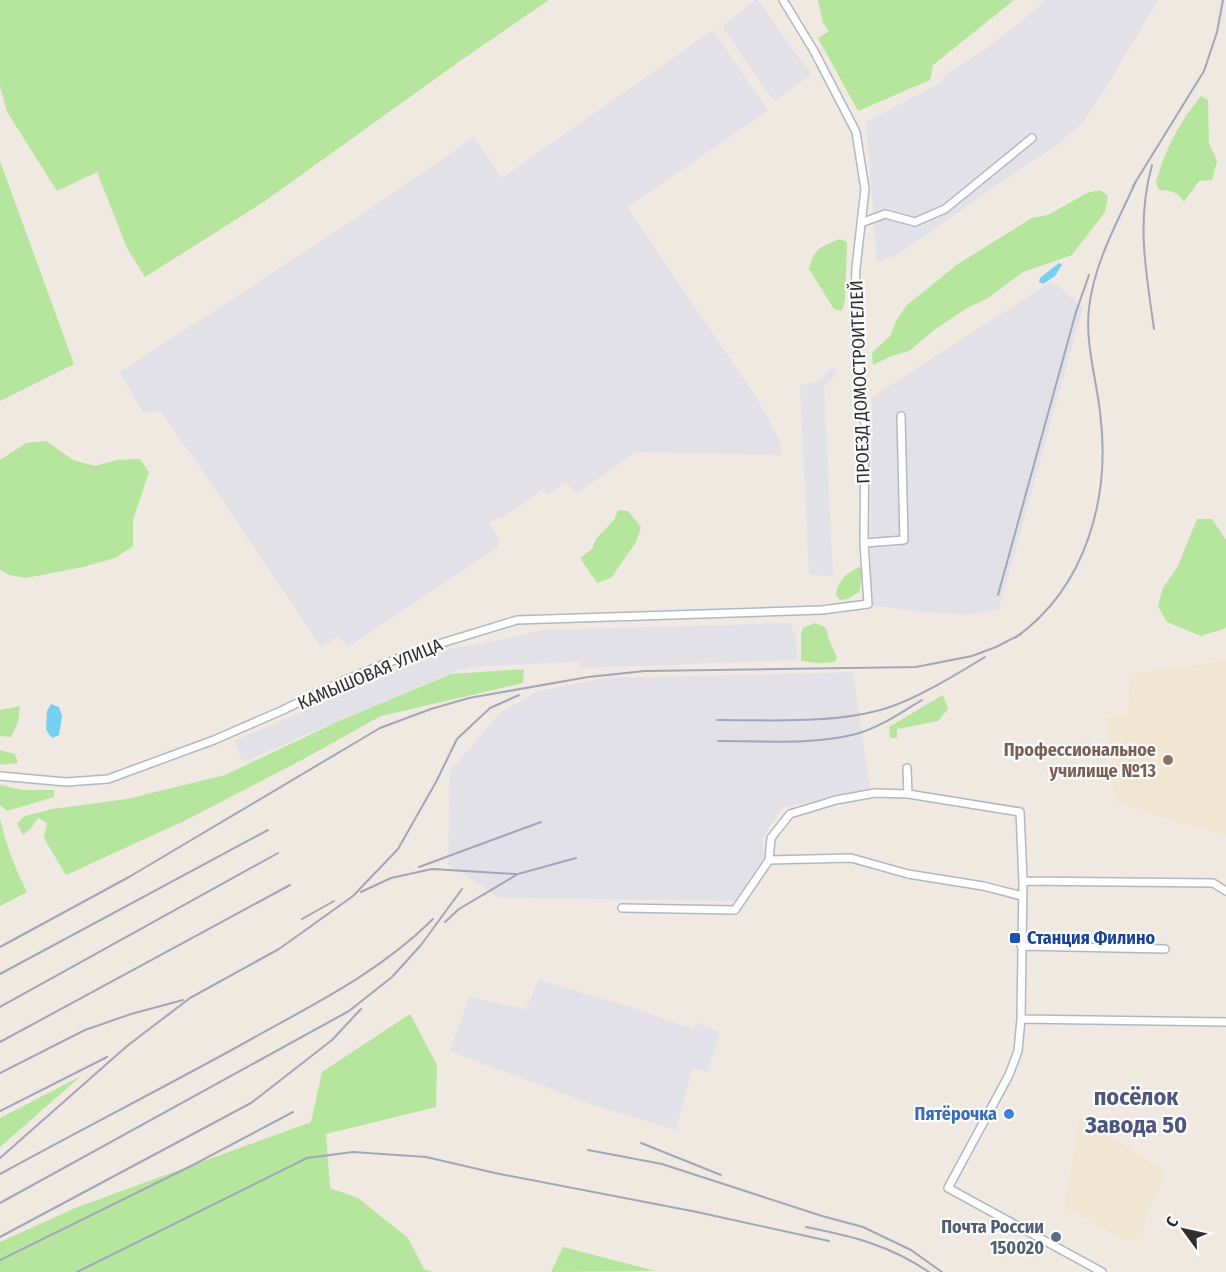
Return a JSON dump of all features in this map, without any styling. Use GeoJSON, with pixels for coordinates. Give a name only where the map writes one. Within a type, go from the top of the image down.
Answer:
{"type":"FeatureCollection","features":[{"type":"Feature","properties":{"kind":"street","name":"ПРОЕЗД ДОМОСТРОИТЕЛЕЙ"},"geometry":{"type":"LineString","coordinates":[[783,0],[814,51],[856,132],[864,189],[856,268],[854,325],[865,425],[864,543],[868,604]]}},
{"type":"Feature","properties":{"kind":"street"},"geometry":{"type":"LineString","coordinates":[[861,223],[885,214],[915,222],[945,209],[1032,138]]}},
{"type":"Feature","properties":{"kind":"street"},"geometry":{"type":"LineString","coordinates":[[864,543],[904,540],[901,416]]}},
{"type":"Feature","properties":{"kind":"street","name":"КАМЫШОВАЯ УЛИЦА"},"geometry":{"type":"LineString","coordinates":[[0,776],[66,782],[108,779],[214,740],[343,681],[419,650],[517,620],[822,610],[868,604]]}},
{"type":"Feature","properties":{"kind":"street"},"geometry":{"type":"LineString","coordinates":[[907,768],[908,794]]}},
{"type":"Feature","properties":{"kind":"street"},"geometry":{"type":"LineString","coordinates":[[622,908],[735,910],[769,860],[771,838],[790,814],[836,800],[875,793],[908,794],[1020,812],[1023,881],[1021,1019],[1018,1051],[1013,1067],[948,1188],[1102,1272]]}},
{"type":"Feature","properties":{"kind":"street"},"geometry":{"type":"LineString","coordinates":[[769,860],[851,858],[908,874],[983,886],[1022,896]]}},
{"type":"Feature","properties":{"kind":"street"},"geometry":{"type":"LineString","coordinates":[[1023,881],[1213,883],[1226,891]]}},
{"type":"Feature","properties":{"kind":"street"},"geometry":{"type":"LineString","coordinates":[[1021,946],[1165,949]]}},
{"type":"Feature","properties":{"kind":"street"},"geometry":{"type":"LineString","coordinates":[[1021,1019],[1226,1022]]}},
{"type":"Feature","properties":{"kind":"shaded area"},"geometry":{"type":"Polygon","coordinates":[[[755,0],[758,0],[811,75],[774,101],[722,27],[755,0]]]}},
{"type":"Feature","properties":{"kind":"shaded area"},"geometry":{"type":"Polygon","coordinates":[[[1045,0],[1158,0],[1082,123],[1057,145],[900,253],[877,263],[866,122],[942,82],[945,75],[981,52],[1045,0]]]}},
{"type":"Feature","properties":{"kind":"shaded area"},"geometry":{"type":"Polygon","coordinates":[[[713,30],[768,111],[627,207],[756,397],[780,441],[781,455],[636,452],[576,494],[566,482],[547,495],[542,490],[501,519],[499,517],[489,524],[500,541],[497,548],[348,647],[339,636],[321,647],[160,411],[143,413],[120,372],[364,213],[474,137],[502,178],[713,30]]]}},
{"type":"Feature","properties":{"kind":"shaded area"},"geometry":{"type":"Polygon","coordinates":[[[1052,281],[1083,307],[999,609],[968,615],[870,605],[872,397],[1052,281]]]}},
{"type":"Feature","properties":{"kind":"shaded area"},"geometry":{"type":"Polygon","coordinates":[[[832,367],[838,373],[824,387],[833,576],[824,576],[809,574],[800,385],[817,382],[832,367]]]}},
{"type":"Feature","properties":{"kind":"shaded area"},"geometry":{"type":"Polygon","coordinates":[[[792,623],[792,629],[796,635],[797,660],[581,668],[579,662],[485,666],[458,670],[243,762],[234,741],[448,649],[542,630],[792,623]]]}},
{"type":"Feature","properties":{"kind":"shaded area","name":"Профессиональное училище №13"},"geometry":{"type":"Polygon","coordinates":[[[1226,661],[1226,834],[1186,825],[1115,801],[1106,718],[1128,715],[1130,674],[1226,661]]]}},
{"type":"Feature","properties":{"kind":"shaded area"},"geometry":{"type":"Polygon","coordinates":[[[853,672],[870,789],[782,808],[763,837],[763,858],[735,901],[500,898],[448,864],[450,771],[501,712],[538,691],[605,678],[853,672]]]}},
{"type":"Feature","properties":{"kind":"shaded area"},"geometry":{"type":"Polygon","coordinates":[[[539,980],[631,1007],[693,1029],[696,1023],[720,1032],[707,1072],[692,1068],[676,1130],[590,1104],[450,1051],[469,997],[526,1009],[539,980]]]}},
{"type":"Feature","properties":{"kind":"shaded area"},"geometry":{"type":"Polygon","coordinates":[[[1080,1119],[1167,1172],[1146,1212],[1142,1237],[1125,1241],[1064,1206],[1080,1119]]]}},
{"type":"Feature","properties":{"kind":"green space"},"geometry":{"type":"Polygon","coordinates":[[[0,0],[549,0],[265,201],[145,277],[127,248],[97,172],[57,191],[7,112],[0,86],[0,0]]]}},
{"type":"Feature","properties":{"kind":"green space"},"geometry":{"type":"Polygon","coordinates":[[[818,0],[1014,0],[933,65],[930,80],[858,111],[818,38],[829,31],[823,23],[818,0]]]}},
{"type":"Feature","properties":{"kind":"green space"},"geometry":{"type":"Polygon","coordinates":[[[1201,96],[1208,100],[1209,143],[1217,161],[1212,180],[1199,181],[1184,202],[1174,192],[1159,190],[1156,182],[1174,137],[1201,96]]]}},
{"type":"Feature","properties":{"kind":"green space"},"geometry":{"type":"Polygon","coordinates":[[[0,161],[74,364],[0,401],[0,161]]]}},
{"type":"Feature","properties":{"kind":"green space"},"geometry":{"type":"Polygon","coordinates":[[[1100,190],[1108,196],[1105,212],[1072,255],[1023,272],[988,298],[967,308],[934,330],[909,351],[873,365],[872,353],[890,336],[897,319],[907,305],[958,264],[1032,218],[1048,215],[1087,193],[1100,190]]]}},
{"type":"Feature","properties":{"kind":"green space"},"geometry":{"type":"Polygon","coordinates":[[[840,239],[847,242],[845,300],[842,311],[834,309],[809,269],[819,249],[840,239]]]}},
{"type":"Feature","properties":{"kind":"green space"},"geometry":{"type":"Polygon","coordinates":[[[46,441],[73,460],[95,466],[117,460],[140,459],[149,472],[133,520],[133,546],[115,558],[83,567],[26,578],[9,575],[0,570],[0,460],[26,443],[46,441]]]}},
{"type":"Feature","properties":{"kind":"green space"},"geometry":{"type":"Polygon","coordinates":[[[618,510],[628,511],[641,527],[636,542],[611,578],[597,583],[580,558],[592,549],[596,539],[614,520],[618,510]]]}},
{"type":"Feature","properties":{"kind":"green space"},"geometry":{"type":"Polygon","coordinates":[[[1197,519],[1212,519],[1226,540],[1226,628],[1201,636],[1167,622],[1158,606],[1163,588],[1178,566],[1197,519]]]}},
{"type":"Feature","properties":{"kind":"green space"},"geometry":{"type":"Polygon","coordinates":[[[860,567],[863,572],[859,592],[848,599],[840,600],[836,595],[841,581],[851,571],[860,567]]]}},
{"type":"Feature","properties":{"kind":"green space"},"geometry":{"type":"Polygon","coordinates":[[[815,623],[826,628],[837,657],[835,662],[801,661],[803,628],[815,623]]]}},
{"type":"Feature","properties":{"kind":"green space"},"geometry":{"type":"Polygon","coordinates":[[[524,669],[523,683],[381,716],[182,822],[66,875],[44,838],[47,823],[38,818],[23,835],[17,823],[25,816],[52,809],[127,799],[225,775],[339,721],[451,674],[524,669]]]}},
{"type":"Feature","properties":{"kind":"green space"},"geometry":{"type":"Polygon","coordinates":[[[943,695],[948,709],[938,721],[897,729],[897,738],[890,738],[889,727],[943,695]]]}},
{"type":"Feature","properties":{"kind":"green space"},"geometry":{"type":"Polygon","coordinates":[[[20,706],[18,722],[11,737],[0,736],[0,710],[20,706]]]}},
{"type":"Feature","properties":{"kind":"green space"},"geometry":{"type":"Polygon","coordinates":[[[0,750],[15,754],[18,763],[0,765],[0,750]]]}},
{"type":"Feature","properties":{"kind":"green space"},"geometry":{"type":"Polygon","coordinates":[[[0,785],[23,790],[54,790],[54,797],[7,811],[0,805],[0,785]]]}},
{"type":"Feature","properties":{"kind":"green space"},"geometry":{"type":"Polygon","coordinates":[[[0,819],[11,856],[27,892],[0,906],[0,819]]]}},
{"type":"Feature","properties":{"kind":"green space"},"geometry":{"type":"Polygon","coordinates":[[[410,1014],[437,1065],[436,1107],[326,1134],[330,1188],[358,1198],[408,1238],[424,1269],[433,1272],[0,1272],[0,1242],[75,1208],[311,1122],[322,1072],[410,1014]]]}},
{"type":"Feature","properties":{"kind":"green space"},"geometry":{"type":"Polygon","coordinates":[[[81,1076],[0,1147],[0,1118],[81,1076]]]}},
{"type":"Feature","properties":{"kind":"green space"},"geometry":{"type":"Polygon","coordinates":[[[563,1247],[656,1271],[551,1272],[563,1247]]]}},
{"type":"Feature","properties":{"kind":"water"},"geometry":{"type":"Polygon","coordinates":[[[1059,263],[1062,265],[1055,276],[1043,284],[1039,282],[1040,278],[1059,263]]]}},
{"type":"Feature","properties":{"kind":"water"},"geometry":{"type":"Polygon","coordinates":[[[51,704],[59,707],[62,716],[59,735],[52,738],[46,730],[47,711],[51,704]]]}},
{"type":"Feature","properties":{"kind":"railway"},"geometry":{"type":"LineString","coordinates":[[1133,186],[1204,71],[1217,32],[1223,0]]}},
{"type":"Feature","properties":{"kind":"railway"},"geometry":{"type":"LineString","coordinates":[[1152,165],[1147,186],[1143,227],[1154,329]]}},
{"type":"Feature","properties":{"kind":"railway"},"geometry":{"type":"LineString","coordinates":[[1015,638],[1040,617],[1060,593],[1089,537],[1097,507],[1102,444],[1100,412],[1090,347],[1089,308],[1101,259],[1136,181]]}},
{"type":"Feature","properties":{"kind":"railway"},"geometry":{"type":"LineString","coordinates":[[998,595],[1076,312],[1089,275]]}},
{"type":"Feature","properties":{"kind":"railway"},"geometry":{"type":"LineString","coordinates":[[0,947],[129,877],[380,728],[431,709],[469,698],[588,677],[645,671],[916,667],[972,656],[1021,634]]}},
{"type":"Feature","properties":{"kind":"railway"},"geometry":{"type":"LineString","coordinates":[[717,720],[825,719],[868,713],[911,698],[985,657]]}},
{"type":"Feature","properties":{"kind":"railway"},"geometry":{"type":"LineString","coordinates":[[0,1158],[127,1046],[190,998],[279,949],[353,896],[398,849],[436,782],[457,739],[490,708],[519,695]]}},
{"type":"Feature","properties":{"kind":"railway"},"geometry":{"type":"LineString","coordinates":[[718,741],[787,742],[822,740],[856,734],[873,728],[922,700]]}},
{"type":"Feature","properties":{"kind":"railway"},"geometry":{"type":"LineString","coordinates":[[419,867],[541,822]]}},
{"type":"Feature","properties":{"kind":"railway"},"geometry":{"type":"LineString","coordinates":[[0,974],[268,830]]}},
{"type":"Feature","properties":{"kind":"railway"},"geometry":{"type":"LineString","coordinates":[[0,1007],[278,853]]}},
{"type":"Feature","properties":{"kind":"railway"},"geometry":{"type":"LineString","coordinates":[[445,922],[459,909],[518,874],[576,858]]}},
{"type":"Feature","properties":{"kind":"railway"},"geometry":{"type":"LineString","coordinates":[[361,892],[391,878],[432,869],[516,874]]}},
{"type":"Feature","properties":{"kind":"railway"},"geometry":{"type":"LineString","coordinates":[[0,1042],[290,885]]}},
{"type":"Feature","properties":{"kind":"railway"},"geometry":{"type":"LineString","coordinates":[[0,1203],[349,1011],[392,977],[421,945],[462,889]]}},
{"type":"Feature","properties":{"kind":"railway"},"geometry":{"type":"LineString","coordinates":[[302,919],[334,901]]}},
{"type":"Feature","properties":{"kind":"railway"},"geometry":{"type":"LineString","coordinates":[[0,1174],[331,995],[374,968],[433,919]]}},
{"type":"Feature","properties":{"kind":"railway"},"geometry":{"type":"LineString","coordinates":[[0,1073],[85,1030],[131,1014],[183,1000]]}},
{"type":"Feature","properties":{"kind":"railway"},"geometry":{"type":"LineString","coordinates":[[0,1237],[251,1103],[332,1040],[361,1009]]}},
{"type":"Feature","properties":{"kind":"railway"},"geometry":{"type":"LineString","coordinates":[[0,1111],[107,1057]]}},
{"type":"Feature","properties":{"kind":"railway"},"geometry":{"type":"LineString","coordinates":[[0,1260],[193,1165],[293,1112]]}},
{"type":"Feature","properties":{"kind":"railway"},"geometry":{"type":"LineString","coordinates":[[641,1143],[721,1175]]}},
{"type":"Feature","properties":{"kind":"railway"},"geometry":{"type":"LineString","coordinates":[[588,1150],[662,1164],[863,1227],[911,1250],[942,1272]]}},
{"type":"Feature","properties":{"kind":"railway"},"geometry":{"type":"LineString","coordinates":[[77,1272],[307,1158],[353,1152],[426,1157],[829,1241]]}},
{"type":"Feature","properties":{"kind":"railway"},"geometry":{"type":"LineString","coordinates":[[806,1227],[885,1248],[929,1272]]}},
{"type":"Feature","properties":{"kind":"place","name":"Профессиональное училище №13"},"geometry":{"type":"Point","coordinates":[1168,760]}},
{"type":"Feature","properties":{"kind":"place","name":"Станция Филино"},"geometry":{"type":"Point","coordinates":[1015,938]}},
{"type":"Feature","properties":{"kind":"place","name":"Пятёрочка"},"geometry":{"type":"Point","coordinates":[1009,1114]}},
{"type":"Feature","properties":{"kind":"place","name":"Почта России 150020"},"geometry":{"type":"Point","coordinates":[1056,1237]}},
{"type":"Feature","properties":{"kind":"district","name":"посёлок Завода 50"},"geometry":{"type":"Point","coordinates":[1136,1111]}}]}
